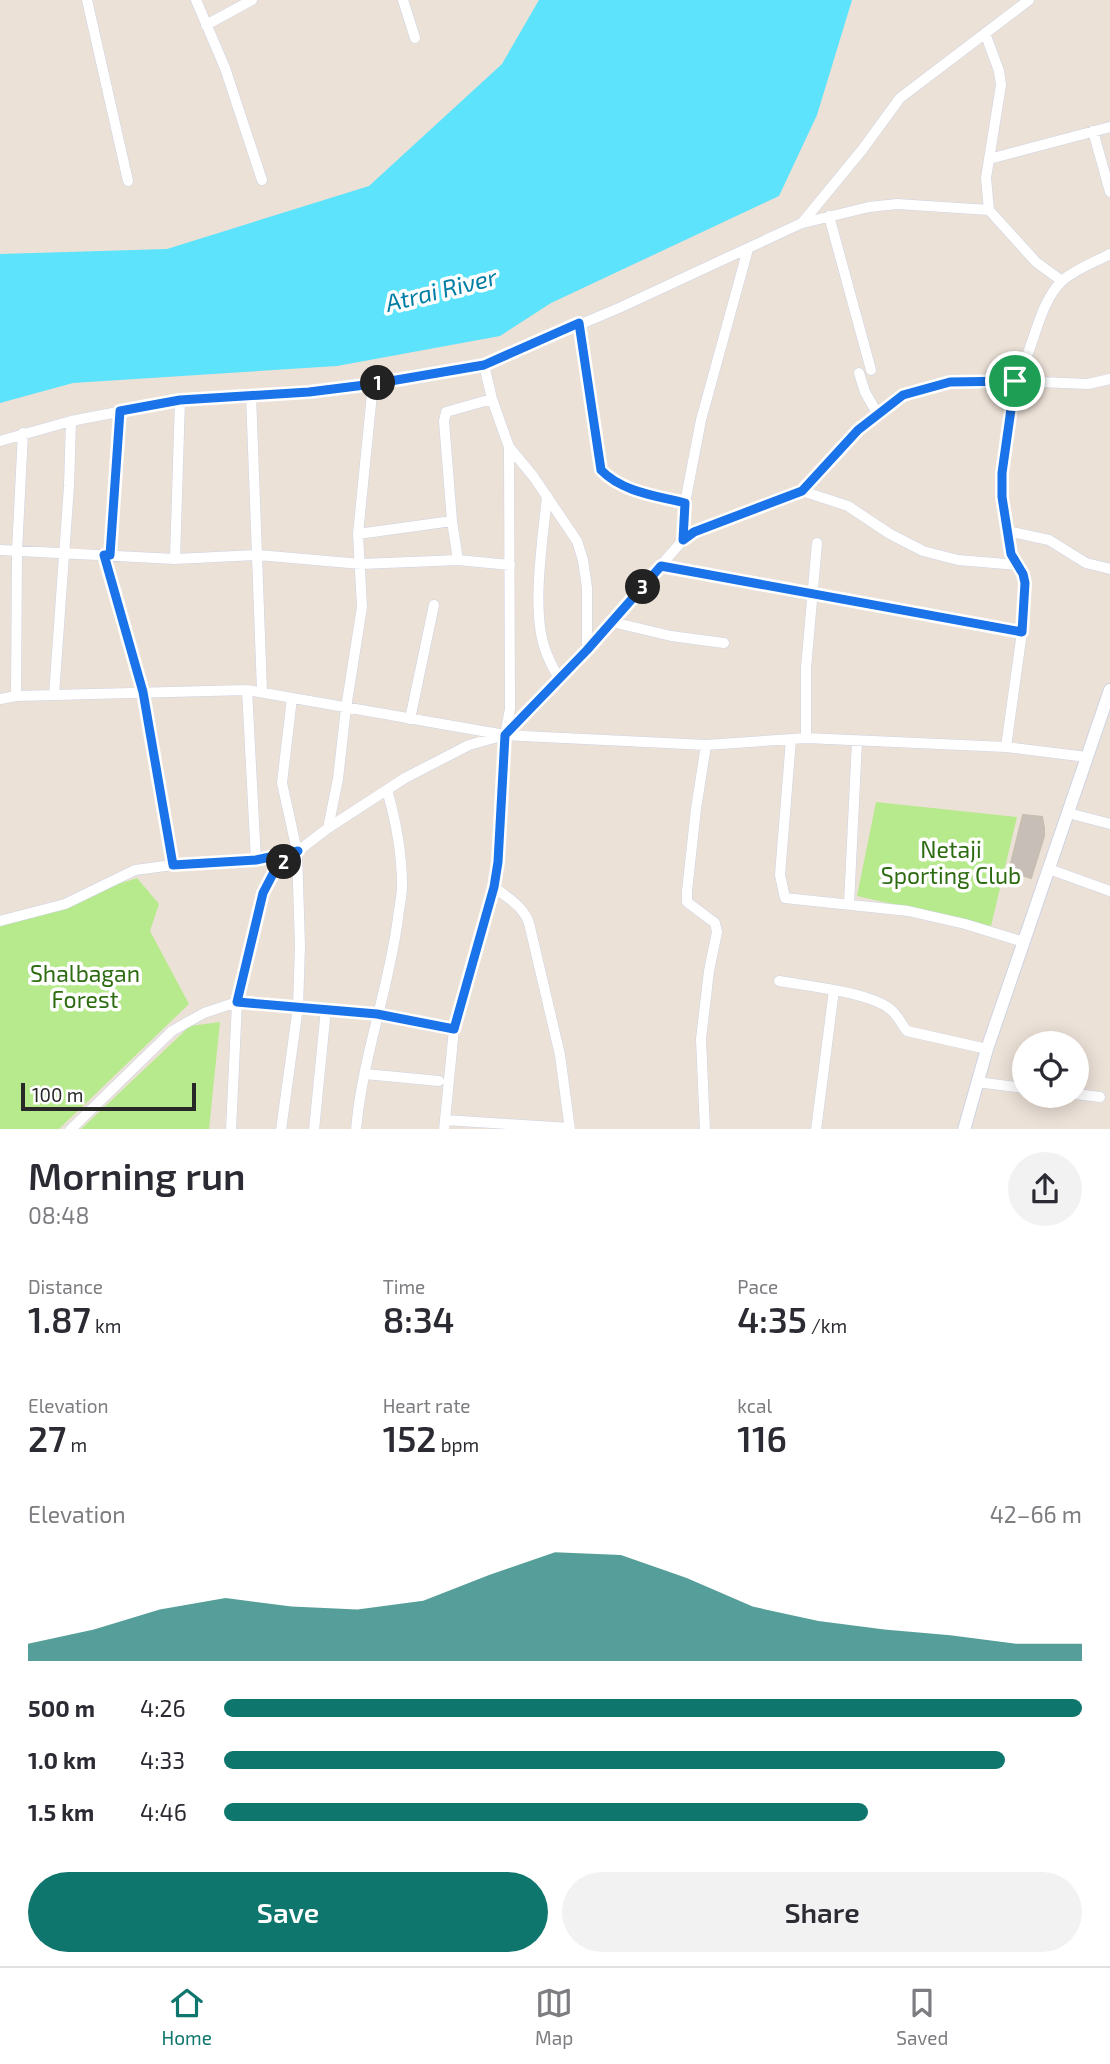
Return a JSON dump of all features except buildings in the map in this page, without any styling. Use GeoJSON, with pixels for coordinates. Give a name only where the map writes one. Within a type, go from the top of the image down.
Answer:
{"type":"FeatureCollection","features":[{"type":"Feature","properties":{"kind":"street"},"geometry":{"type":"LineString","coordinates":[[87,0],[128,181]]}},
{"type":"Feature","properties":{"kind":"street"},"geometry":{"type":"LineString","coordinates":[[196,0],[225,68],[262,180]]}},
{"type":"Feature","properties":{"kind":"street"},"geometry":{"type":"LineString","coordinates":[[206,25],[252,0]]}},
{"type":"Feature","properties":{"kind":"street"},"geometry":{"type":"LineString","coordinates":[[403,0],[415,38]]}},
{"type":"Feature","properties":{"kind":"street"},"geometry":{"type":"LineString","coordinates":[[802,223],[862,150],[900,98],[985,33],[1016,5],[1029,0]]}},
{"type":"Feature","properties":{"kind":"street"},"geometry":{"type":"LineString","coordinates":[[985,33],[999,71],[1001,85],[985,193],[989,210],[1036,262],[1062,281]]}},
{"type":"Feature","properties":{"kind":"street"},"geometry":{"type":"LineString","coordinates":[[989,159],[1110,127]]}},
{"type":"Feature","properties":{"kind":"street"},"geometry":{"type":"LineString","coordinates":[[1093,131],[1110,192]]}},
{"type":"Feature","properties":{"kind":"street"},"geometry":{"type":"LineString","coordinates":[[0,441],[71,421],[180,400],[309,392],[484,365],[619,308],[802,223],[869,207],[897,204],[989,210]]}},
{"type":"Feature","properties":{"kind":"street"},"geometry":{"type":"LineString","coordinates":[[829,216],[871,370]]}},
{"type":"Feature","properties":{"kind":"street"},"geometry":{"type":"LineString","coordinates":[[683,540],[685,503],[701,420],[748,249]]}},
{"type":"Feature","properties":{"kind":"street"},"geometry":{"type":"LineString","coordinates":[[1006,747],[1022,632],[1025,583],[1023,574],[1011,554],[1002,473],[1015,381],[1025,366],[1049,299],[1062,281],[1110,254]]}},
{"type":"Feature","properties":{"kind":"street"},"geometry":{"type":"LineString","coordinates":[[579,323],[601,470],[611,481],[621,485],[685,503]]}},
{"type":"Feature","properties":{"kind":"street"},"geometry":{"type":"LineString","coordinates":[[484,365],[492,400],[509,447],[577,541],[587,588],[587,650]]}},
{"type":"Feature","properties":{"kind":"street"},"geometry":{"type":"LineString","coordinates":[[859,373],[865,392],[877,413]]}},
{"type":"Feature","properties":{"kind":"street"},"geometry":{"type":"LineString","coordinates":[[231,1129],[237,1002],[263,893],[276,868],[328,828],[387,790],[469,745],[505,735],[587,650],[683,540],[694,532],[802,491],[858,430],[903,395],[950,382],[1088,384],[1110,379]]}},
{"type":"Feature","properties":{"kind":"street"},"geometry":{"type":"LineString","coordinates":[[328,828],[338,779],[362,607],[358,534],[373,384]]}},
{"type":"Feature","properties":{"kind":"street"},"geometry":{"type":"LineString","coordinates":[[251,394],[262,691]]}},
{"type":"Feature","properties":{"kind":"street"},"geometry":{"type":"LineString","coordinates":[[175,559],[180,400]]}},
{"type":"Feature","properties":{"kind":"street"},"geometry":{"type":"LineString","coordinates":[[458,560],[444,421],[446,412],[454,408],[492,400]]}},
{"type":"Feature","properties":{"kind":"street"},"geometry":{"type":"LineString","coordinates":[[120,411],[107,555],[143,692],[173,865]]}},
{"type":"Feature","properties":{"kind":"street"},"geometry":{"type":"LineString","coordinates":[[54,695],[71,421]]}},
{"type":"Feature","properties":{"kind":"street"},"geometry":{"type":"LineString","coordinates":[[16,696],[16,551],[23,433]]}},
{"type":"Feature","properties":{"kind":"street"},"geometry":{"type":"LineString","coordinates":[[494,887],[525,912],[529,923],[560,1055],[570,1128],[444,1125],[454,1029],[494,887],[498,862],[505,735],[509,709],[509,447]]}},
{"type":"Feature","properties":{"kind":"street"},"geometry":{"type":"LineString","coordinates":[[802,491],[848,506],[899,540],[923,551],[958,560],[1018,565]]}},
{"type":"Feature","properties":{"kind":"street"},"geometry":{"type":"LineString","coordinates":[[547,496],[540,571],[539,622],[544,648],[559,679]]}},
{"type":"Feature","properties":{"kind":"street"},"geometry":{"type":"LineString","coordinates":[[358,534],[452,521]]}},
{"type":"Feature","properties":{"kind":"street"},"geometry":{"type":"LineString","coordinates":[[1007,531],[1049,540],[1086,563],[1110,569]]}},
{"type":"Feature","properties":{"kind":"street"},"geometry":{"type":"LineString","coordinates":[[806,738],[806,667],[817,543]]}},
{"type":"Feature","properties":{"kind":"street"},"geometry":{"type":"LineString","coordinates":[[0,551],[175,559],[258,555],[361,564],[458,560],[510,565]]}},
{"type":"Feature","properties":{"kind":"street"},"geometry":{"type":"LineString","coordinates":[[661,566],[812,596],[1022,632]]}},
{"type":"Feature","properties":{"kind":"street"},"geometry":{"type":"LineString","coordinates":[[410,719],[434,605]]}},
{"type":"Feature","properties":{"kind":"street"},"geometry":{"type":"LineString","coordinates":[[612,622],[671,636],[724,643]]}},
{"type":"Feature","properties":{"kind":"street"},"geometry":{"type":"LineString","coordinates":[[0,699],[16,696],[247,690],[505,735],[706,745],[806,738],[1006,747],[1087,757]]}},
{"type":"Feature","properties":{"kind":"street"},"geometry":{"type":"LineString","coordinates":[[247,690],[256,860]]}},
{"type":"Feature","properties":{"kind":"street"},"geometry":{"type":"LineString","coordinates":[[964,1129],[987,1049],[1110,690]]}},
{"type":"Feature","properties":{"kind":"street"},"geometry":{"type":"LineString","coordinates":[[281,1129],[298,1007],[300,946],[298,851],[282,783],[292,698]]}},
{"type":"Feature","properties":{"kind":"street"},"geometry":{"type":"LineString","coordinates":[[791,739],[780,875],[785,898],[908,911],[965,924],[1024,942]]}},
{"type":"Feature","properties":{"kind":"street"},"geometry":{"type":"LineString","coordinates":[[849,904],[857,741]]}},
{"type":"Feature","properties":{"kind":"street"},"geometry":{"type":"LineString","coordinates":[[705,1129],[701,1039],[709,971],[717,932],[715,923],[687,902],[687,891],[706,745]]}},
{"type":"Feature","properties":{"kind":"street"},"geometry":{"type":"LineString","coordinates":[[356,1129],[377,1014],[393,954],[402,886],[396,820],[387,790]]}},
{"type":"Feature","properties":{"kind":"street"},"geometry":{"type":"LineString","coordinates":[[1068,813],[1110,824]]}},
{"type":"Feature","properties":{"kind":"street"},"geometry":{"type":"LineString","coordinates":[[0,921],[65,904],[135,870],[256,860],[298,851]]}},
{"type":"Feature","properties":{"kind":"street"},"geometry":{"type":"LineString","coordinates":[[1049,869],[1110,891]]}},
{"type":"Feature","properties":{"kind":"street"},"geometry":{"type":"LineString","coordinates":[[779,981],[834,990],[878,1002],[896,1014],[907,1031],[987,1049]]}},
{"type":"Feature","properties":{"kind":"street"},"geometry":{"type":"LineString","coordinates":[[816,1129],[834,990]]}},
{"type":"Feature","properties":{"kind":"street"},"geometry":{"type":"LineString","coordinates":[[70,1129],[172,1031],[204,1013],[237,1002],[377,1014],[454,1029]]}},
{"type":"Feature","properties":{"kind":"street"},"geometry":{"type":"LineString","coordinates":[[314,1129],[326,1009]]}},
{"type":"Feature","properties":{"kind":"street"},"geometry":{"type":"LineString","coordinates":[[365,1074],[439,1082]]}},
{"type":"Feature","properties":{"kind":"street"},"geometry":{"type":"LineString","coordinates":[[977,1082],[1012,1086]]}},
{"type":"Feature","properties":{"kind":"street"},"geometry":{"type":"LineString","coordinates":[[1089,1096],[1100,1097]]}},
{"type":"Feature","properties":{"kind":"green space","name":"Netaji Sporting Club"},"geometry":{"type":"Polygon","coordinates":[[[876,802],[1017,817],[991,926],[857,896],[876,802]]]}},
{"type":"Feature","properties":{"kind":"green space","name":"Shalbagan Forest"},"geometry":{"type":"Polygon","coordinates":[[[137,878],[159,904],[150,931],[189,1004],[59,1129],[0,1129],[0,922],[137,878]]]}},
{"type":"Feature","properties":{"kind":"green space"},"geometry":{"type":"Polygon","coordinates":[[[220,1022],[209,1129],[81,1129],[190,1026],[220,1022]]]}},
{"type":"Feature","properties":{"kind":"water","name":"Atrai River"},"geometry":{"type":"Polygon","coordinates":[[[539,0],[852,0],[817,115],[779,196],[551,303],[500,336],[337,366],[73,383],[0,403],[0,254],[167,249],[369,186],[502,64],[539,0]]]}},
{"type":"Feature","properties":{"kind":"route"},"geometry":{"type":"LineString","coordinates":[[579,323],[601,470],[611,481],[685,503],[683,540],[694,532],[802,491],[858,430],[903,395],[950,382],[1015,381],[1002,473],[1002,497],[1011,554],[1023,574],[1025,583],[1022,632],[812,596],[661,566],[587,650],[505,735],[498,862],[494,887],[454,1029],[377,1014],[237,1002],[263,893],[276,868],[298,851],[256,860],[173,865],[143,692],[104,555],[110,555],[120,411],[180,400],[309,392],[373,384],[484,365],[579,323]]}}]}
